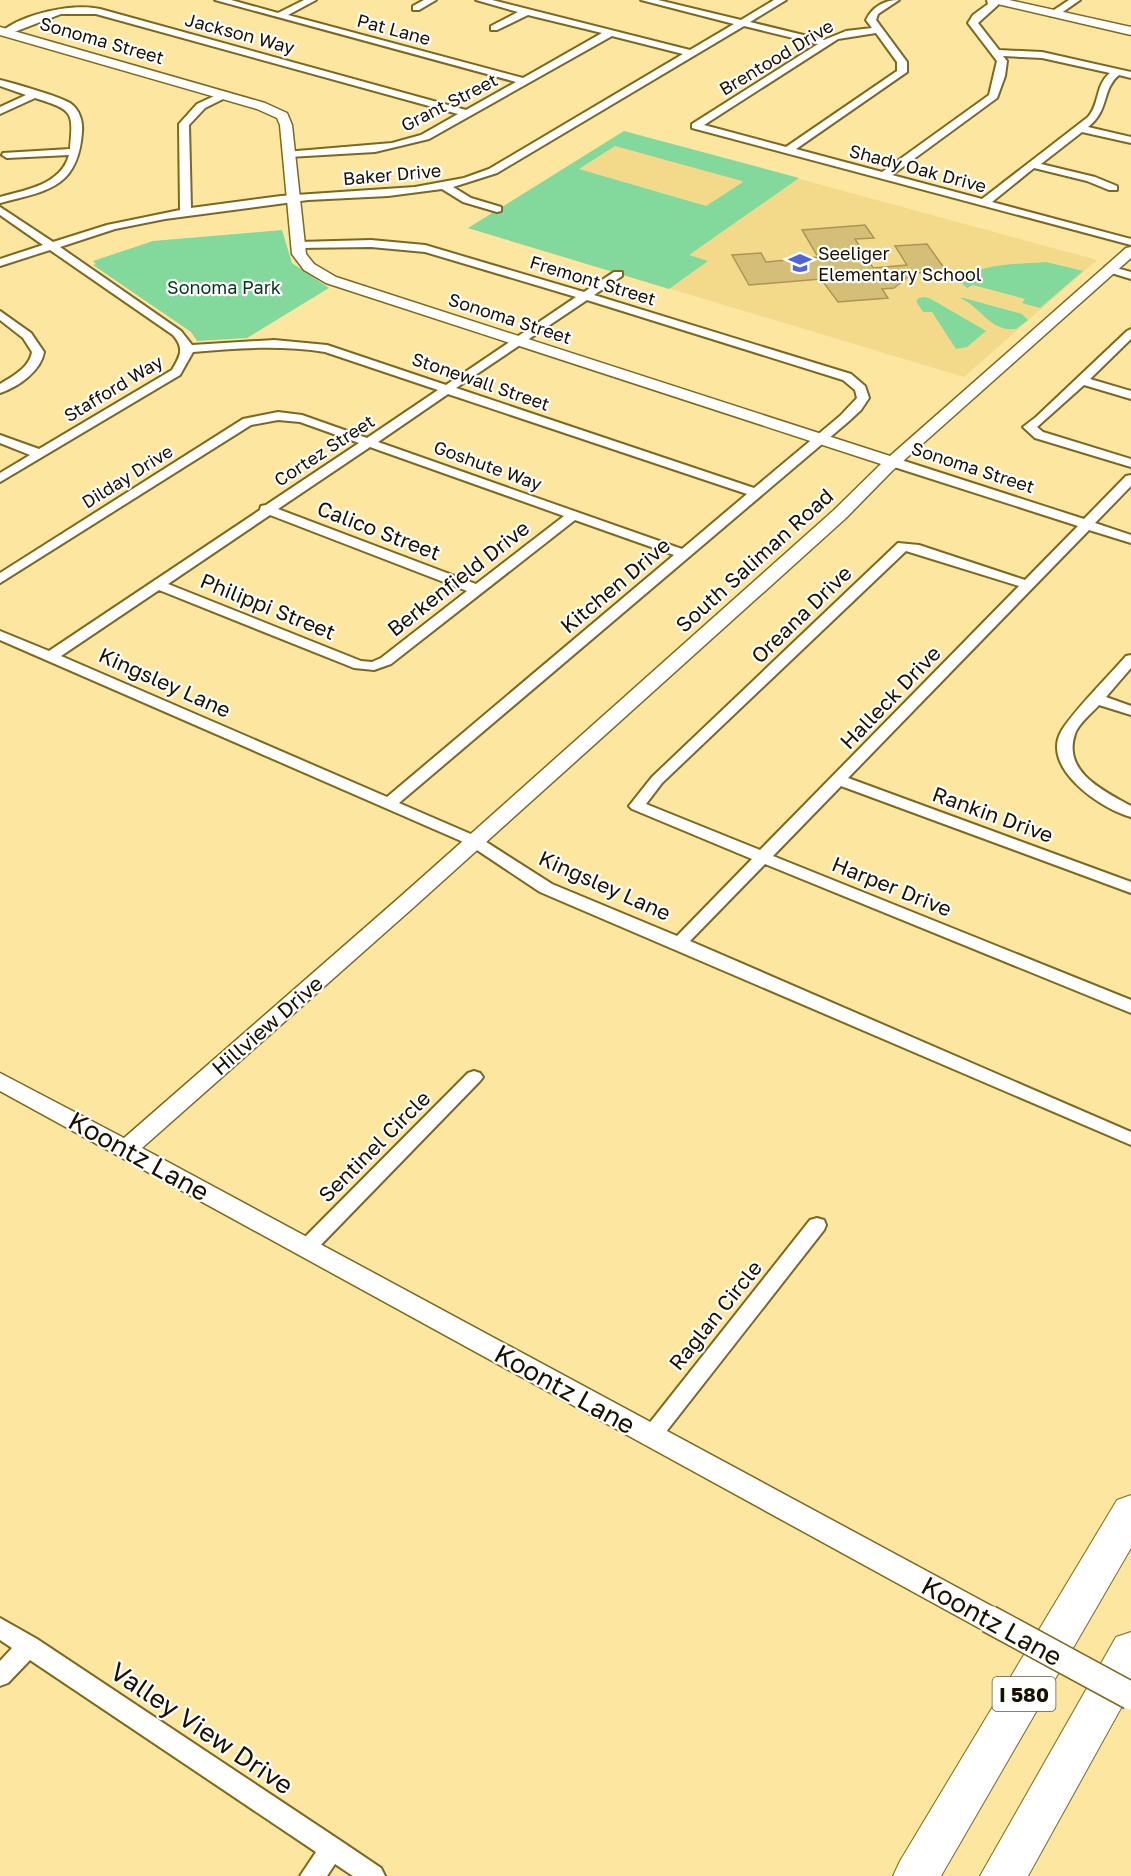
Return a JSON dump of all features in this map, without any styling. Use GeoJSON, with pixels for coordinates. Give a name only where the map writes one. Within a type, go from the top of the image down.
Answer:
{"type":"FeatureCollection","features":[{"type":"Feature","properties":{"kind":"highway","name":"I 580"},"geometry":{"type":"LineString","coordinates":[[916,1876],[1131,1512]]}},
{"type":"Feature","properties":{"kind":"highway"},"geometry":{"type":"LineString","coordinates":[[1003,1876],[1131,1650]]}},
{"type":"Feature","properties":{"kind":"street","name":"Pat Lane"},"geometry":{"type":"LineString","coordinates":[[220,0],[524,81]]}},
{"type":"Feature","properties":{"kind":"street"},"geometry":{"type":"LineString","coordinates":[[279,16],[311,0]]}},
{"type":"Feature","properties":{"kind":"street"},"geometry":{"type":"LineString","coordinates":[[416,8],[431,0]]}},
{"type":"Feature","properties":{"kind":"street"},"geometry":{"type":"LineString","coordinates":[[481,0],[691,53]]}},
{"type":"Feature","properties":{"kind":"street"},"geometry":{"type":"LineString","coordinates":[[646,0],[826,43]]}},
{"type":"Feature","properties":{"kind":"street","name":"Baker Drive"},"geometry":{"type":"LineString","coordinates":[[0,263],[128,223],[293,198],[403,192],[446,187],[493,171],[781,0]]}},
{"type":"Feature","properties":{"kind":"street"},"geometry":{"type":"LineString","coordinates":[[788,150],[902,72],[902,62],[871,20],[871,16],[894,0]]}},
{"type":"Feature","properties":{"kind":"street"},"geometry":{"type":"LineString","coordinates":[[884,176],[990,99],[1003,64],[973,23],[976,17],[993,5],[992,0],[1131,31]]}},
{"type":"Feature","properties":{"kind":"street"},"geometry":{"type":"LineString","coordinates":[[1054,14],[1075,0]]}},
{"type":"Feature","properties":{"kind":"street","name":"Jackson Way"},"geometry":{"type":"LineString","coordinates":[[3,32],[52,12],[76,9],[97,11],[466,113]]}},
{"type":"Feature","properties":{"kind":"street"},"geometry":{"type":"LineString","coordinates":[[494,28],[526,12]]}},
{"type":"Feature","properties":{"kind":"street","name":"Brentood Drive"},"geometry":{"type":"LineString","coordinates":[[696,126],[826,43],[843,34],[877,30]]}},
{"type":"Feature","properties":{"kind":"street","name":"Sonoma Street"},"geometry":{"type":"LineString","coordinates":[[3,32],[267,108],[282,116],[286,125],[299,254],[309,267],[331,280],[1131,539]]}},
{"type":"Feature","properties":{"kind":"street","name":"Grant Street"},"geometry":{"type":"LineString","coordinates":[[289,154],[394,147],[425,137],[610,33]]}},
{"type":"Feature","properties":{"kind":"street"},"geometry":{"type":"LineString","coordinates":[[997,53],[1042,55],[1131,75]]}},
{"type":"Feature","properties":{"kind":"street"},"geometry":{"type":"LineString","coordinates":[[983,203],[1097,113],[1105,83],[1117,72]]}},
{"type":"Feature","properties":{"kind":"street"},"geometry":{"type":"LineString","coordinates":[[0,83],[66,105],[73,111],[78,123],[69,169],[58,180],[0,200]]}},
{"type":"Feature","properties":{"kind":"street"},"geometry":{"type":"LineString","coordinates":[[0,111],[36,94]]}},
{"type":"Feature","properties":{"kind":"street"},"geometry":{"type":"LineString","coordinates":[[187,213],[184,124],[201,106],[223,95]]}},
{"type":"Feature","properties":{"kind":"street","name":"Shady Oak Drive"},"geometry":{"type":"LineString","coordinates":[[696,126],[1131,242]]}},
{"type":"Feature","properties":{"kind":"street"},"geometry":{"type":"LineString","coordinates":[[1080,128],[1131,140]]}},
{"type":"Feature","properties":{"kind":"street"},"geometry":{"type":"LineString","coordinates":[[7,155],[74,152]]}},
{"type":"Feature","properties":{"kind":"street"},"geometry":{"type":"LineString","coordinates":[[1033,165],[1091,179],[1113,188]]}},
{"type":"Feature","properties":{"kind":"street"},"geometry":{"type":"LineString","coordinates":[[446,187],[467,200],[497,209]]}},
{"type":"Feature","properties":{"kind":"street","name":"Stafford Way"},"geometry":{"type":"LineString","coordinates":[[0,210],[177,333],[186,343],[188,355],[176,372],[0,478]]}},
{"type":"Feature","properties":{"kind":"street","name":"Fremont Street"},"geometry":{"type":"LineString","coordinates":[[299,245],[384,242],[420,247],[847,377],[860,386],[864,395]]}},
{"type":"Feature","properties":{"kind":"street","name":"South Saliman Road"},"geometry":{"type":"LineString","coordinates":[[407,902],[831,522],[893,462],[1131,251]]}},
{"type":"Feature","properties":{"kind":"street"},"geometry":{"type":"LineString","coordinates":[[1109,269],[1131,276]]}},
{"type":"Feature","properties":{"kind":"street","name":"Cortez Street"},"geometry":{"type":"LineString","coordinates":[[50,657],[618,274]]}},
{"type":"Feature","properties":{"kind":"street"},"geometry":{"type":"LineString","coordinates":[[0,389],[30,369],[38,358],[39,351],[31,337],[2,318]]}},
{"type":"Feature","properties":{"kind":"street"},"geometry":{"type":"LineString","coordinates":[[1131,334],[1040,420],[1029,427],[1039,435],[1131,463]]}},
{"type":"Feature","properties":{"kind":"street","name":"Stonewall Street"},"geometry":{"type":"LineString","coordinates":[[187,349],[262,343],[303,344],[327,349],[756,493]]}},
{"type":"Feature","properties":{"kind":"street"},"geometry":{"type":"LineString","coordinates":[[1081,380],[1131,395]]}},
{"type":"Feature","properties":{"kind":"street","name":"Kitchen Drive"},"geometry":{"type":"LineString","coordinates":[[388,804],[821,439],[862,403],[864,395]]}},
{"type":"Feature","properties":{"kind":"street","name":"Goshute Way"},"geometry":{"type":"LineString","coordinates":[[278,416],[302,419],[684,554]]}},
{"type":"Feature","properties":{"kind":"street","name":"Dilday Drive"},"geometry":{"type":"LineString","coordinates":[[0,579],[247,422],[278,416]]}},
{"type":"Feature","properties":{"kind":"street"},"geometry":{"type":"LineString","coordinates":[[0,439],[40,454]]}},
{"type":"Feature","properties":{"kind":"street","name":"Halleck Drive"},"geometry":{"type":"LineString","coordinates":[[679,943],[1131,479]]}},
{"type":"Feature","properties":{"kind":"street","name":"Calico Street"},"geometry":{"type":"LineString","coordinates":[[266,510],[478,590]]}},
{"type":"Feature","properties":{"kind":"street","name":"Berkenfield Drive"},"geometry":{"type":"LineString","coordinates":[[364,666],[386,661],[573,515]]}},
{"type":"Feature","properties":{"kind":"street","name":"Oreana Drive"},"geometry":{"type":"LineString","coordinates":[[637,806],[657,780],[903,546],[1028,585]]}},
{"type":"Feature","properties":{"kind":"street","name":"Philippi Street"},"geometry":{"type":"LineString","coordinates":[[157,584],[364,666]]}},
{"type":"Feature","properties":{"kind":"street","name":"Kingsley Lane"},"geometry":{"type":"LineString","coordinates":[[0,635],[474,841],[546,888],[679,943],[1131,1139]]}},
{"type":"Feature","properties":{"kind":"street"},"geometry":{"type":"LineString","coordinates":[[1131,659],[1068,732],[1065,753],[1075,775],[1092,791],[1131,812]]}},
{"type":"Feature","properties":{"kind":"street"},"geometry":{"type":"LineString","coordinates":[[1096,699],[1131,711]]}},
{"type":"Feature","properties":{"kind":"street","name":"Rankin Drive"},"geometry":{"type":"LineString","coordinates":[[839,780],[1131,888]]}},
{"type":"Feature","properties":{"kind":"street","name":"Harper Drive"},"geometry":{"type":"LineString","coordinates":[[637,806],[1131,1007]]}},
{"type":"Feature","properties":{"kind":"street","name":"Hillview Drive"},"geometry":{"type":"LineString","coordinates":[[126,1149],[407,902]]}},
{"type":"Feature","properties":{"kind":"street","name":"Sentinel Circle"},"geometry":{"type":"LineString","coordinates":[[306,1248],[474,1077]]}},
{"type":"Feature","properties":{"kind":"street","name":"Koontz Lane"},"geometry":{"type":"LineString","coordinates":[[0,1081],[1131,1696]]}},
{"type":"Feature","properties":{"kind":"street","name":"Raglan Circle"},"geometry":{"type":"LineString","coordinates":[[651,1436],[817,1225]]}},
{"type":"Feature","properties":{"kind":"street","name":"Valley View Drive"},"geometry":{"type":"LineString","coordinates":[[0,1628],[373,1876]]}},
{"type":"Feature","properties":{"kind":"street"},"geometry":{"type":"LineString","coordinates":[[0,1676],[29,1646]]}},
{"type":"Feature","properties":{"kind":"street"},"geometry":{"type":"LineString","coordinates":[[312,1876],[333,1849]]}},
{"type":"Feature","properties":{"kind":"shaded area"},"geometry":{"type":"Polygon","coordinates":[[[624,131],[1097,260],[964,377],[468,228],[624,131]]]}},
{"type":"Feature","properties":{"kind":"green space"},"geometry":{"type":"Polygon","coordinates":[[[624,131],[799,178],[689,255],[708,261],[669,289],[468,228],[624,131]],[[615,146],[579,169],[706,206],[742,181],[615,146]]]}},
{"type":"Feature","properties":{"kind":"green space","name":"Sonoma Park"},"geometry":{"type":"Polygon","coordinates":[[[282,230],[292,263],[329,288],[247,338],[197,341],[191,332],[93,265],[96,264],[93,261],[153,241],[282,230]]]}},
{"type":"Feature","properties":{"kind":"green space"},"geometry":{"type":"Polygon","coordinates":[[[1046,262],[1083,271],[1040,308],[1022,303],[1025,299],[973,285],[967,288],[962,283],[966,276],[986,268],[1046,262]]]}},
{"type":"Feature","properties":{"kind":"green space"},"geometry":{"type":"Polygon","coordinates":[[[925,297],[986,331],[967,347],[956,349],[932,312],[923,312],[916,301],[925,297]]]}},
{"type":"Feature","properties":{"kind":"green space"},"geometry":{"type":"Polygon","coordinates":[[[960,298],[1022,314],[1028,320],[1016,329],[999,327],[960,298]]]}},
{"type":"Feature","properties":{"kind":"building","name":"Seeliger Elementary School"},"geometry":{"type":"Polygon","coordinates":[[[865,225],[874,238],[855,239],[873,268],[907,265],[895,246],[927,244],[947,272],[913,273],[894,288],[882,289],[888,298],[838,302],[821,279],[749,285],[732,255],[761,253],[766,262],[818,257],[802,230],[865,225]]]}},
{"type":"Feature","properties":{"kind":"place","name":"Seeliger Elementary School"},"geometry":{"type":"Point","coordinates":[800,263]}}]}
